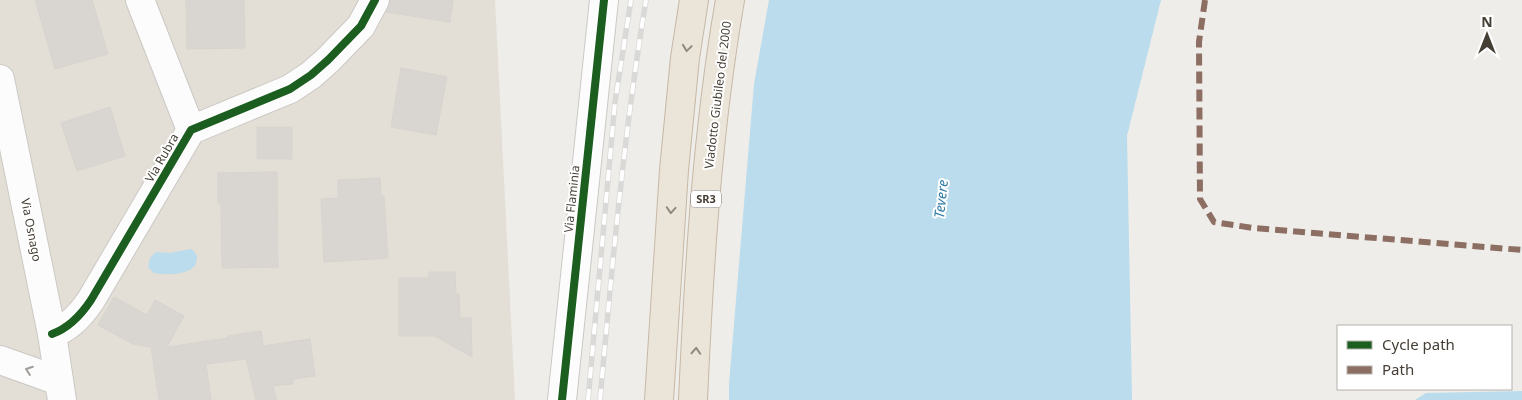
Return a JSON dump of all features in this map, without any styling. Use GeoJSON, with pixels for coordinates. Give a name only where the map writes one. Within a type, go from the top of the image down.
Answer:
{"type":"FeatureCollection","features":[{"type":"Feature","properties":{"kind":"highway","name":"SR3"},"geometry":{"type":"LineString","coordinates":[[659,400],[674,170],[685,58],[694,0]]}},
{"type":"Feature","properties":{"kind":"highway","name":"Viadotto Giubileo del 2000"},"geometry":{"type":"LineString","coordinates":[[693,400],[709,171],[722,46],[730,0]]}},
{"type":"Feature","properties":{"kind":"street","name":"Via Rubra"},"geometry":{"type":"LineString","coordinates":[[140,0],[191,130]]}},
{"type":"Feature","properties":{"kind":"street","name":"Via Rubra"},"geometry":{"type":"LineString","coordinates":[[52,334],[70,324],[92,300],[191,130],[290,89],[311,75],[361,26],[375,0]]}},
{"type":"Feature","properties":{"kind":"street","name":"Via Flaminia"},"geometry":{"type":"LineString","coordinates":[[562,400],[604,0]]}},
{"type":"Feature","properties":{"kind":"street","name":"Via Osnago"},"geometry":{"type":"LineString","coordinates":[[0,78],[52,334],[60,391]]}},
{"type":"Feature","properties":{"kind":"street"},"geometry":{"type":"LineString","coordinates":[[0,360],[60,391]]}},
{"type":"Feature","properties":{"kind":"shaded area"},"geometry":{"type":"Polygon","coordinates":[[[0,0],[495,0],[515,400],[0,400],[0,0]]]}},
{"type":"Feature","properties":{"kind":"water","name":"Tevere"},"geometry":{"type":"Polygon","coordinates":[[[769,0],[1161,0],[1127,136],[1132,400],[729,400],[754,84],[769,0]]]}},
{"type":"Feature","properties":{"kind":"water"},"geometry":{"type":"Polygon","coordinates":[[[191,249],[197,256],[192,269],[180,273],[159,274],[154,273],[148,267],[150,258],[156,252],[169,253],[191,249]]]}},
{"type":"Feature","properties":{"kind":"water"},"geometry":{"type":"Polygon","coordinates":[[[1522,391],[1522,400],[1415,400],[1426,393],[1522,391]]]}},
{"type":"Feature","properties":{"kind":"building"},"geometry":{"type":"Polygon","coordinates":[[[35,0],[92,0],[108,54],[55,69],[35,0]]]}},
{"type":"Feature","properties":{"kind":"building"},"geometry":{"type":"Polygon","coordinates":[[[186,0],[244,0],[245,48],[187,49],[186,0]]]}},
{"type":"Feature","properties":{"kind":"building"},"geometry":{"type":"Polygon","coordinates":[[[391,0],[453,0],[450,22],[386,12],[391,0]]]}},
{"type":"Feature","properties":{"kind":"building"},"geometry":{"type":"Polygon","coordinates":[[[401,68],[447,77],[436,135],[391,127],[401,68]]]}},
{"type":"Feature","properties":{"kind":"building"},"geometry":{"type":"Polygon","coordinates":[[[110,107],[125,156],[77,171],[61,123],[110,107]]]}},
{"type":"Feature","properties":{"kind":"building"},"geometry":{"type":"Polygon","coordinates":[[[257,127],[292,127],[292,159],[257,159],[257,127]]]}},
{"type":"Feature","properties":{"kind":"building"},"geometry":{"type":"Polygon","coordinates":[[[277,172],[278,267],[222,268],[221,204],[218,204],[218,173],[277,172]]]}},
{"type":"Feature","properties":{"kind":"building"},"geometry":{"type":"Polygon","coordinates":[[[380,178],[381,196],[384,196],[388,258],[324,262],[321,199],[338,198],[338,180],[380,178]]]}},
{"type":"Feature","properties":{"kind":"building"},"geometry":{"type":"Polygon","coordinates":[[[429,272],[455,272],[456,294],[459,294],[460,318],[471,318],[472,357],[435,336],[399,336],[399,278],[429,278],[429,272]]]}},
{"type":"Feature","properties":{"kind":"building"},"geometry":{"type":"Polygon","coordinates":[[[114,297],[147,315],[155,300],[184,316],[167,347],[261,331],[263,346],[310,339],[315,376],[293,379],[293,384],[273,386],[277,400],[256,400],[246,359],[206,364],[211,400],[159,400],[151,347],[133,344],[98,325],[114,297]]]}},
{"type":"Feature","properties":{"kind":"railway"},"geometry":{"type":"LineString","coordinates":[[588,400],[615,102],[631,0]]}},
{"type":"Feature","properties":{"kind":"railway"},"geometry":{"type":"LineString","coordinates":[[600,400],[625,150],[646,0]]}},
{"type":"Feature","properties":{"kind":"marked path"},"geometry":{"type":"LineString","coordinates":[[1205,0],[1199,42],[1200,199],[1214,222],[1253,228],[1522,250]]}},
{"type":"Feature","properties":{"kind":"cycle path"},"geometry":{"type":"LineString","coordinates":[[52,334],[74,320],[91,300],[191,130],[290,89],[311,75],[361,26],[375,0]]}},
{"type":"Feature","properties":{"kind":"cycle path"},"geometry":{"type":"LineString","coordinates":[[562,400],[604,0]]}}]}
